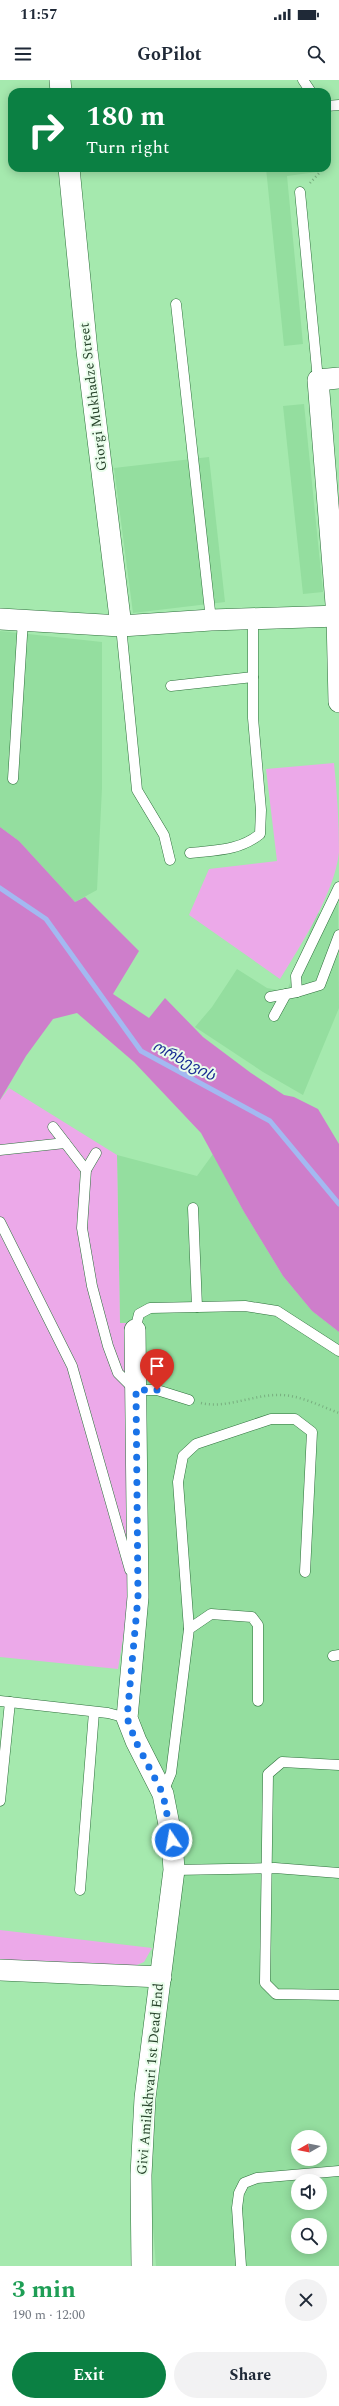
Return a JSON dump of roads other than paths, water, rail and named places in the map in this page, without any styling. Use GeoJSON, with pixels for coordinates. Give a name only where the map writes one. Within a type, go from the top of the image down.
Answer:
{"type":"FeatureCollection","features":[{"type":"Feature","properties":{"kind":"street","name":"Giorgi Mukhadze Street"},"geometry":{"type":"LineString","coordinates":[[69,172],[87,351],[121,626]]}},
{"type":"Feature","properties":{"kind":"street"},"geometry":{"type":"LineString","coordinates":[[339,378],[318,380],[338,616],[339,702]]}},
{"type":"Feature","properties":{"kind":"street"},"geometry":{"type":"LineString","coordinates":[[0,619],[121,626],[211,620],[253,620],[338,616]]}},
{"type":"Feature","properties":{"kind":"street"},"geometry":{"type":"LineString","coordinates":[[135,1330],[138,1597],[127,1718],[136,1742],[163,1794],[172,1840],[174,1870],[161,1977]]}},
{"type":"Feature","properties":{"kind":"street","name":"Givi Amilakhvari 1st Dead End"},"geometry":{"type":"LineString","coordinates":[[0,1970],[161,1977],[145,2098],[141,2175],[142,2266]]}},
{"type":"Feature","properties":{"kind":"lane"},"geometry":{"type":"LineString","coordinates":[[300,192],[318,380]]}},
{"type":"Feature","properties":{"kind":"lane"},"geometry":{"type":"LineString","coordinates":[[176,304],[211,620]]}},
{"type":"Feature","properties":{"kind":"lane"},"geometry":{"type":"LineString","coordinates":[[13,779],[23,620]]}},
{"type":"Feature","properties":{"kind":"lane"},"geometry":{"type":"LineString","coordinates":[[190,853],[228,849],[247,844],[260,834],[261,810],[253,718],[253,620]]}},
{"type":"Feature","properties":{"kind":"lane"},"geometry":{"type":"LineString","coordinates":[[121,626],[137,790],[164,836],[170,860]]}},
{"type":"Feature","properties":{"kind":"lane"},"geometry":{"type":"LineString","coordinates":[[172,686],[253,677]]}},
{"type":"Feature","properties":{"kind":"lane"},"geometry":{"type":"LineString","coordinates":[[274,1016],[292,993],[296,976],[339,887]]}},
{"type":"Feature","properties":{"kind":"lane"},"geometry":{"type":"LineString","coordinates":[[270,997],[292,993],[320,985],[339,934]]}},
{"type":"Feature","properties":{"kind":"lane"},"geometry":{"type":"LineString","coordinates":[[53,1127],[86,1170]]}},
{"type":"Feature","properties":{"kind":"lane"},"geometry":{"type":"LineString","coordinates":[[0,1150],[65,1143]]}},
{"type":"Feature","properties":{"kind":"lane"},"geometry":{"type":"LineString","coordinates":[[96,1153],[86,1170],[82,1228],[92,1286],[108,1346],[118,1373],[136,1390],[157,1390],[189,1400]]}},
{"type":"Feature","properties":{"kind":"lane"},"geometry":{"type":"LineString","coordinates":[[193,1208],[197,1307]]}},
{"type":"Feature","properties":{"kind":"lane"},"geometry":{"type":"LineString","coordinates":[[0,1222],[72,1366],[138,1597]]}},
{"type":"Feature","properties":{"kind":"lane"},"geometry":{"type":"LineString","coordinates":[[135,1330],[139,1314],[150,1308],[245,1306],[277,1311],[339,1351]]}},
{"type":"Feature","properties":{"kind":"lane"},"geometry":{"type":"LineString","coordinates":[[163,1794],[171,1773],[189,1629],[178,1482],[183,1456],[196,1444],[271,1419],[295,1419],[312,1432],[305,1572]]}},
{"type":"Feature","properties":{"kind":"lane"},"geometry":{"type":"LineString","coordinates":[[189,1629],[211,1614],[252,1617],[258,1625],[258,1701]]}},
{"type":"Feature","properties":{"kind":"lane"},"geometry":{"type":"LineString","coordinates":[[0,1800],[5,1702],[94,1712],[127,1718]]}},
{"type":"Feature","properties":{"kind":"lane"},"geometry":{"type":"LineString","coordinates":[[80,1890],[94,1712]]}},
{"type":"Feature","properties":{"kind":"lane"},"geometry":{"type":"LineString","coordinates":[[339,1765],[282,1762],[268,1774],[265,1984],[276,1994],[339,1996]]}},
{"type":"Feature","properties":{"kind":"lane"},"geometry":{"type":"LineString","coordinates":[[174,1870],[267,1868],[339,1873]]}},
{"type":"Feature","properties":{"kind":"lane"},"geometry":{"type":"LineString","coordinates":[[241,2266],[237,2208],[239,2193],[244,2183],[257,2178],[339,2171]]}},
{"type":"Feature","properties":{"kind":"waterway","name":"ორხევის"},"geometry":{"type":"LineString","coordinates":[[0,888],[46,919],[141,1051],[270,1121],[339,1204]]}}]}
